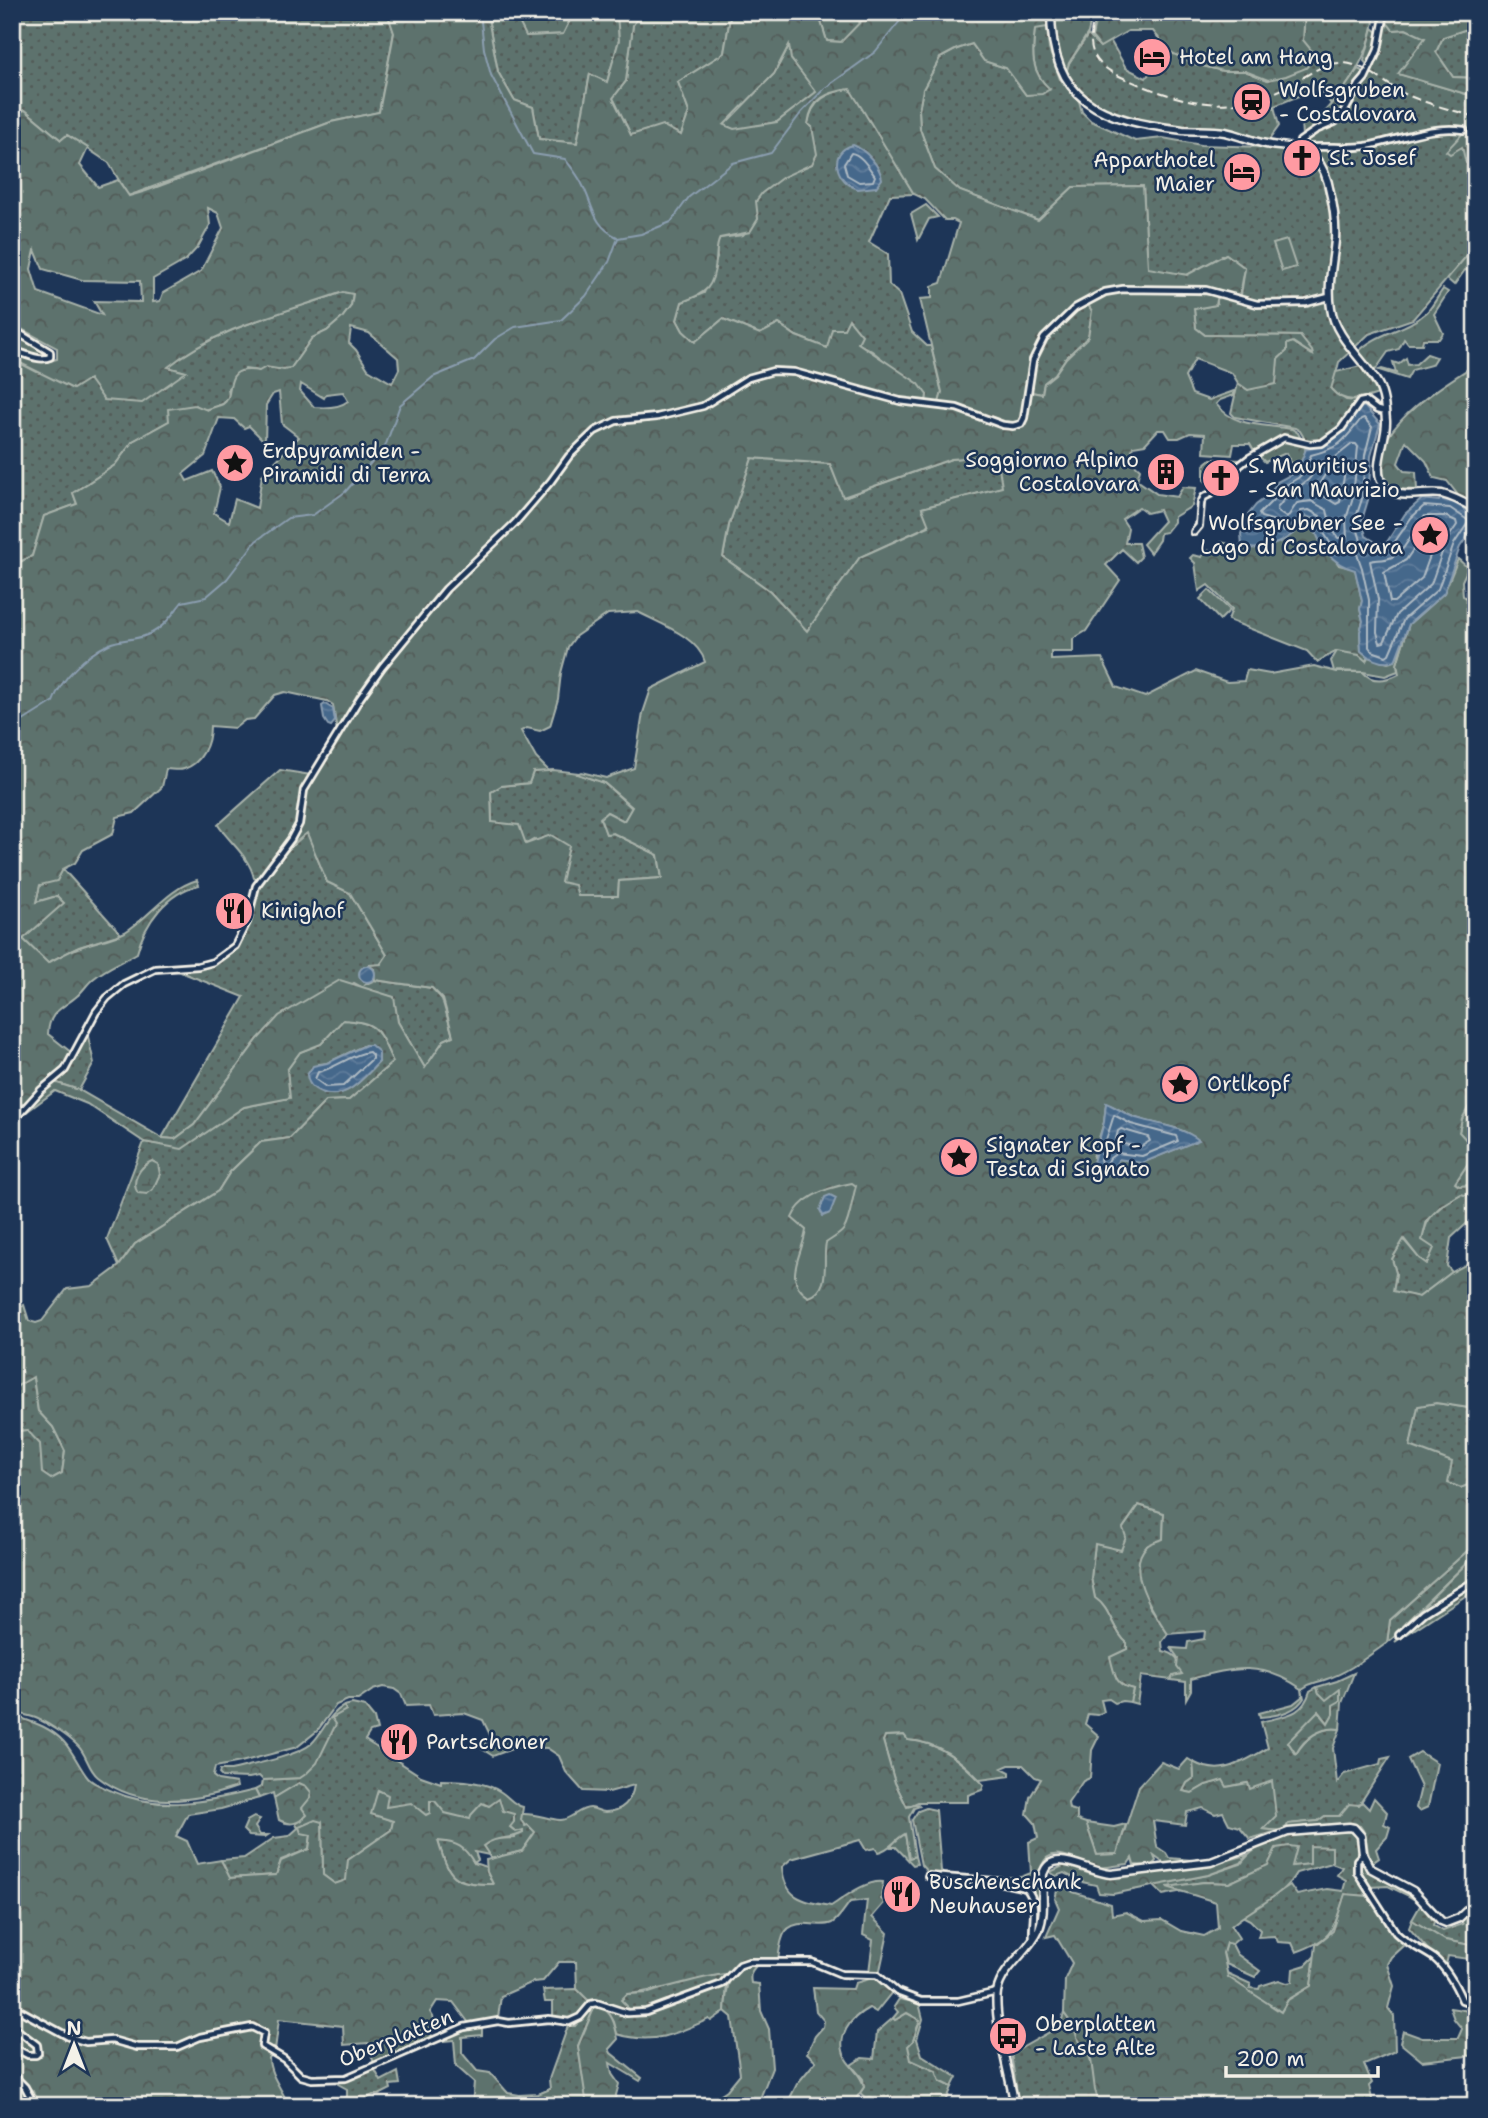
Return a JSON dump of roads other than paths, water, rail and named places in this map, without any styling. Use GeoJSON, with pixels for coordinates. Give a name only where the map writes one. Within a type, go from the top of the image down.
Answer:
{"type":"FeatureCollection","features":[{"type":"Feature","properties":{"kind":"main road"},"geometry":{"type":"LineString","coordinates":[[1051,12],[1053,47],[1058,65],[1072,90],[1086,102],[1117,116],[1148,125],[1225,132],[1266,144],[1300,148],[1320,164],[1335,213],[1329,297],[1335,324],[1378,384],[1385,412],[1385,437],[1379,469],[1384,486],[1402,494],[1442,494],[1476,509]]}},
{"type":"Feature","properties":{"kind":"main road"},"geometry":{"type":"LineString","coordinates":[[1015,2106],[998,2013],[998,1992],[1001,1980],[1034,1938],[1042,1916],[1043,1874],[1050,1863],[1066,1861],[1099,1873],[1111,1874],[1189,1866],[1236,1854],[1288,1832],[1349,1827],[1354,1828],[1361,1836],[1363,1854],[1370,1868],[1413,1891],[1441,1921],[1452,1922],[1476,1902]]}},
{"type":"Feature","properties":{"kind":"main road"},"geometry":{"type":"LineString","coordinates":[[861,2106],[870,2102],[881,2106]]}},
{"type":"Feature","properties":{"kind":"street"},"geometry":{"type":"LineString","coordinates":[[1385,12],[1378,50],[1365,78],[1335,122],[1304,137],[1300,141],[1300,148],[1363,146],[1448,128],[1464,130]]}},
{"type":"Feature","properties":{"kind":"street"},"geometry":{"type":"LineString","coordinates":[[12,1122],[41,1090],[65,1070],[96,1012],[107,998],[124,984],[155,969],[213,962],[235,946],[247,922],[256,886],[299,824],[304,790],[360,698],[446,589],[515,523],[569,456],[595,431],[616,421],[657,418],[703,406],[748,378],[773,371],[794,372],[900,401],[957,408],[1003,425],[1013,426],[1021,424],[1024,418],[1033,360],[1044,338],[1075,308],[1105,292],[1123,289],[1206,290],[1257,304],[1306,303],[1329,297]]}},
{"type":"Feature","properties":{"kind":"street"},"geometry":{"type":"LineString","coordinates":[[12,329],[44,347],[50,352],[50,357],[39,358],[12,350]]}},
{"type":"Feature","properties":{"kind":"street"},"geometry":{"type":"LineString","coordinates":[[1194,532],[1199,526],[1200,507],[1204,497],[1221,489],[1240,465],[1256,453],[1284,438],[1310,444],[1322,443],[1335,435],[1360,402],[1365,401],[1377,410],[1385,412]]}},
{"type":"Feature","properties":{"kind":"street"},"geometry":{"type":"LineString","coordinates":[[1399,1635],[1423,1613],[1476,1580]]}},
{"type":"Feature","properties":{"kind":"street"},"geometry":{"type":"LineString","coordinates":[[1363,1854],[1357,1860],[1357,1872],[1396,1933],[1404,1941],[1433,1958],[1457,1988],[1462,2000],[1476,2005]]}},
{"type":"Feature","properties":{"kind":"street"},"geometry":{"type":"LineString","coordinates":[[928,1876],[994,1881],[1026,1888],[1035,1906],[1034,1938]]}},
{"type":"Feature","properties":{"kind":"street","name":"Oberplatten"},"geometry":{"type":"LineString","coordinates":[[12,2006],[77,2041],[86,2042],[112,2040],[137,2046],[177,2046],[200,2037],[252,2027],[264,2033],[262,2046],[284,2059],[302,2076],[329,2079],[354,2076],[454,2030],[493,2021],[509,2023],[549,2019],[569,2022],[580,2017],[596,2003],[627,2013],[646,2012],[722,1983],[740,1965],[749,1962],[812,1962],[841,1974],[877,1975],[897,1992],[921,2001],[958,2001],[998,1992]]}},
{"type":"Feature","properties":{"kind":"street"},"geometry":{"type":"LineString","coordinates":[[12,2026],[37,2045],[38,2053],[36,2056],[28,2055],[12,2047]]}},
{"type":"Feature","properties":{"kind":"street"},"geometry":{"type":"LineString","coordinates":[[12,2074],[25,2087],[35,2106]]}},
{"type":"Feature","properties":{"kind":"water"},"geometry":{"type":"Polygon","coordinates":[[[853,145],[867,155],[878,169],[882,179],[876,187],[858,189],[845,181],[840,174],[837,160],[839,154],[853,145]]]}},
{"type":"Feature","properties":{"kind":"water","name":"Wolfsgrubner See - Lago di Costalovara"},"geometry":{"type":"Polygon","coordinates":[[[1361,406],[1380,424],[1371,456],[1368,500],[1362,520],[1366,536],[1379,544],[1387,542],[1405,514],[1422,499],[1453,502],[1476,517],[1476,524],[1460,547],[1444,593],[1409,624],[1395,661],[1390,662],[1376,660],[1361,651],[1362,601],[1355,570],[1339,563],[1327,552],[1318,537],[1314,519],[1306,516],[1296,531],[1269,546],[1242,546],[1241,534],[1248,515],[1256,505],[1269,495],[1277,482],[1294,473],[1306,449],[1331,442],[1361,406]]]}},
{"type":"Feature","properties":{"kind":"water"},"geometry":{"type":"Polygon","coordinates":[[[325,704],[333,709],[335,721],[331,726],[324,719],[322,706],[325,704]]]}},
{"type":"Feature","properties":{"kind":"water"},"geometry":{"type":"Polygon","coordinates":[[[364,966],[370,966],[375,974],[373,980],[364,982],[359,977],[359,971],[364,966]]]}},
{"type":"Feature","properties":{"kind":"water"},"geometry":{"type":"Polygon","coordinates":[[[371,1045],[379,1052],[379,1062],[353,1087],[338,1094],[330,1094],[311,1086],[307,1075],[313,1066],[327,1063],[371,1045]]]}},
{"type":"Feature","properties":{"kind":"water"},"geometry":{"type":"Polygon","coordinates":[[[1106,1103],[1132,1117],[1177,1129],[1199,1140],[1142,1163],[1119,1159],[1110,1174],[1099,1176],[1092,1166],[1104,1122],[1106,1103]]]}},
{"type":"Feature","properties":{"kind":"water"},"geometry":{"type":"Polygon","coordinates":[[[830,1195],[836,1198],[830,1213],[823,1216],[820,1210],[825,1197],[830,1195]]]}},
{"type":"Feature","properties":{"kind":"waterway"},"geometry":{"type":"LineString","coordinates":[[480,12],[484,49],[491,75],[533,154],[565,159],[581,182],[598,220],[617,237]]}},
{"type":"Feature","properties":{"kind":"waterway"},"geometry":{"type":"LineString","coordinates":[[12,728],[53,702],[68,676],[92,654],[109,644],[142,637],[158,629],[182,602],[206,597],[227,579],[256,541],[288,518],[313,515],[345,492],[385,447],[400,405],[433,377],[474,360],[495,339],[515,327],[561,320],[586,296],[609,262],[618,238],[641,234],[671,222],[689,197],[733,163],[771,153],[801,113],[825,88],[875,52],[907,12]]}},
{"type":"Feature","properties":{"kind":"railway"},"geometry":{"type":"LineString","coordinates":[[1095,12],[1091,46],[1098,61],[1114,73],[1167,95],[1207,103],[1248,101],[1269,95],[1322,67],[1343,63],[1359,67],[1413,98],[1476,117]]}},
{"type":"Feature","properties":{"kind":"place","name":"Hotel am Hang"},"geometry":{"type":"Point","coordinates":[1152,57]}},
{"type":"Feature","properties":{"kind":"place","name":"Wolfsgruben - Costalovara"},"geometry":{"type":"Point","coordinates":[1252,102]}},
{"type":"Feature","properties":{"kind":"place","name":"St. Josef"},"geometry":{"type":"Point","coordinates":[1302,158]}},
{"type":"Feature","properties":{"kind":"place","name":"Apparthotel Maier"},"geometry":{"type":"Point","coordinates":[1242,172]}},
{"type":"Feature","properties":{"kind":"place","name":"Erdpyramiden - Piramidi di Terra"},"geometry":{"type":"Point","coordinates":[235,463]}},
{"type":"Feature","properties":{"kind":"place","name":"Soggiorno Alpino Costalovara"},"geometry":{"type":"Point","coordinates":[1166,472]}},
{"type":"Feature","properties":{"kind":"place","name":"S. Mauritius - San Maurizio"},"geometry":{"type":"Point","coordinates":[1221,478]}},
{"type":"Feature","properties":{"kind":"place","name":"Wolfsgrubner See - Lago di Costalovara"},"geometry":{"type":"Point","coordinates":[1430,535]}},
{"type":"Feature","properties":{"kind":"place","name":"Kinighof"},"geometry":{"type":"Point","coordinates":[234,911]}},
{"type":"Feature","properties":{"kind":"place","name":"Ortlkopf"},"geometry":{"type":"Point","coordinates":[1180,1084]}},
{"type":"Feature","properties":{"kind":"place","name":"Signater Kopf - Testa di Signato"},"geometry":{"type":"Point","coordinates":[959,1157]}},
{"type":"Feature","properties":{"kind":"place","name":"Partschoner"},"geometry":{"type":"Point","coordinates":[399,1742]}},
{"type":"Feature","properties":{"kind":"place","name":"Buschenschank Neuhauser"},"geometry":{"type":"Point","coordinates":[902,1894]}},
{"type":"Feature","properties":{"kind":"place","name":"Oberplatten - Laste Alte"},"geometry":{"type":"Point","coordinates":[1008,2036]}}]}
